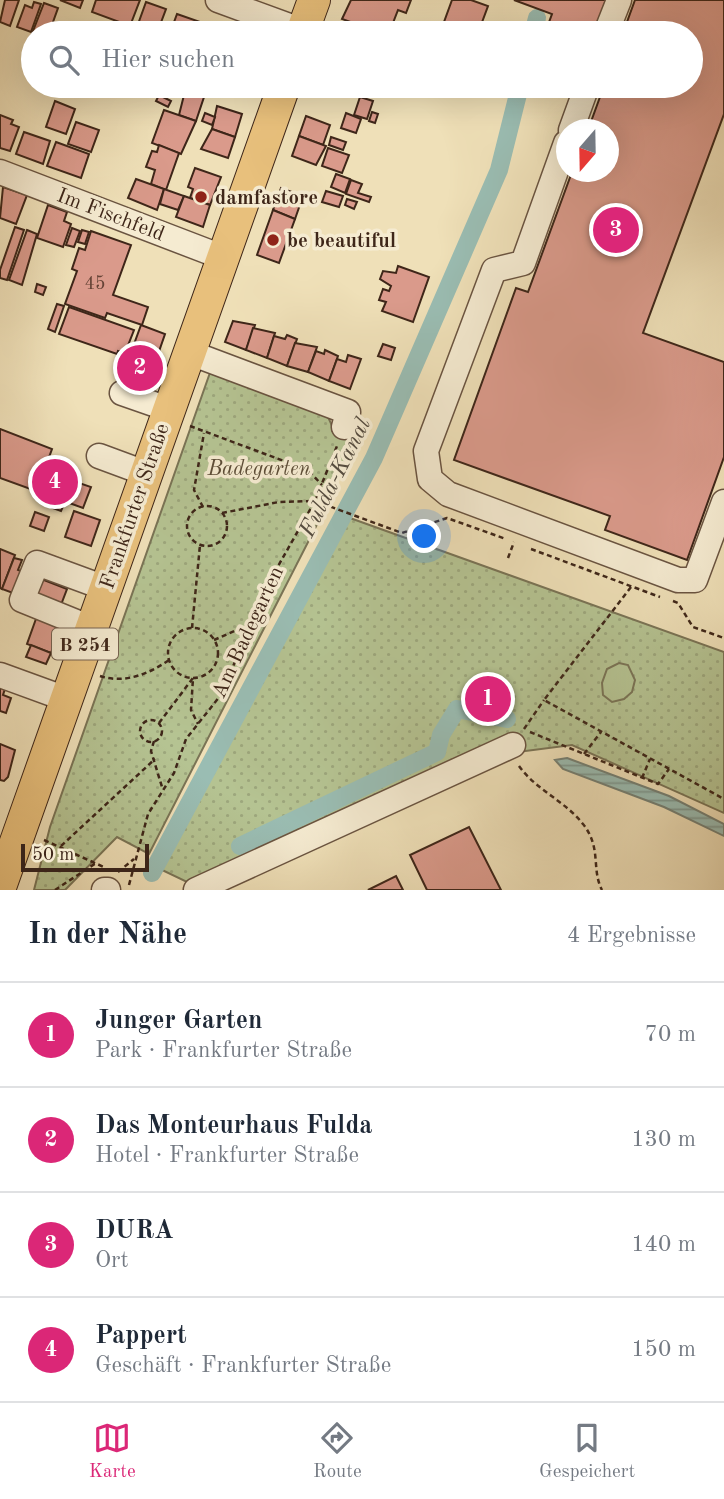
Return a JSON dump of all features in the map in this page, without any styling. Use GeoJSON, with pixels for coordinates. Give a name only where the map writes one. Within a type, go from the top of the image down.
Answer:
{"type":"FeatureCollection","features":[{"type":"Feature","properties":{"kind":"main road"},"geometry":{"type":"LineString","coordinates":[[307,21],[314,0]]}},
{"type":"Feature","properties":{"kind":"main road","name":"Frankfurter Straße"},"geometry":{"type":"LineString","coordinates":[[0,887],[145,473],[178,417],[188,352],[280,98]]}},
{"type":"Feature","properties":{"kind":"street"},"geometry":{"type":"LineString","coordinates":[[218,0],[274,21]]}},
{"type":"Feature","properties":{"kind":"street"},"geometry":{"type":"LineString","coordinates":[[611,21],[619,0]]}},
{"type":"Feature","properties":{"kind":"street"},"geometry":{"type":"LineString","coordinates":[[575,119],[583,98]]}},
{"type":"Feature","properties":{"kind":"street"},"geometry":{"type":"LineString","coordinates":[[556,171],[523,262],[494,270],[426,451],[430,479],[448,494],[678,580],[695,580],[724,502]]}},
{"type":"Feature","properties":{"kind":"street","name":"Im Fischfeld"},"geometry":{"type":"LineString","coordinates":[[0,172],[222,257]]}},
{"type":"Feature","properties":{"kind":"street"},"geometry":{"type":"LineString","coordinates":[[188,352],[348,412],[344,427]]}},
{"type":"Feature","properties":{"kind":"street"},"geometry":{"type":"LineString","coordinates":[[122,393],[178,417]]}},
{"type":"Feature","properties":{"kind":"street"},"geometry":{"type":"LineString","coordinates":[[99,456],[145,473]]}},
{"type":"Feature","properties":{"kind":"street"},"geometry":{"type":"LineString","coordinates":[[91,628],[22,600],[37,563],[105,588]]}},
{"type":"Feature","properties":{"kind":"street"},"geometry":{"type":"LineString","coordinates":[[0,675],[66,699]]}},
{"type":"Feature","properties":{"kind":"street"},"geometry":{"type":"LineString","coordinates":[[195,890],[514,741]]}},
{"type":"Feature","properties":{"kind":"path"},"geometry":{"type":"LineString","coordinates":[[178,417],[204,432],[308,470],[321,485]]}},
{"type":"Feature","properties":{"kind":"path","name":"Am Badegarten"},"geometry":{"type":"LineString","coordinates":[[128,890],[148,814],[162,787],[174,773],[186,739],[224,691],[256,605],[314,501],[344,427]]}},
{"type":"Feature","properties":{"kind":"path"},"geometry":{"type":"LineString","coordinates":[[204,432],[194,490],[204,507],[222,513],[279,502],[314,501],[402,533],[447,518],[514,542],[508,558]]}},
{"type":"Feature","properties":{"kind":"path"},"geometry":{"type":"LineString","coordinates":[[204,507],[192,513],[187,525],[190,537],[200,545],[213,545],[224,538],[227,525],[222,513]]}},
{"type":"Feature","properties":{"kind":"path"},"geometry":{"type":"LineString","coordinates":[[192,628],[200,545]]}},
{"type":"Feature","properties":{"kind":"path"},"geometry":{"type":"LineString","coordinates":[[527,547],[678,603],[693,627],[724,638]]}},
{"type":"Feature","properties":{"kind":"path"},"geometry":{"type":"LineString","coordinates":[[514,741],[631,587]]}},
{"type":"Feature","properties":{"kind":"path"},"geometry":{"type":"LineString","coordinates":[[214,640],[248,625]]}},
{"type":"Feature","properties":{"kind":"path"},"geometry":{"type":"LineString","coordinates":[[192,628],[208,633],[217,648],[215,664],[203,676],[193,678],[180,675],[169,660],[172,640],[184,630],[192,628]]}},
{"type":"Feature","properties":{"kind":"path"},"geometry":{"type":"LineString","coordinates":[[100,676],[115,679],[131,677],[153,671],[169,660]]}},
{"type":"Feature","properties":{"kind":"path"},"geometry":{"type":"LineString","coordinates":[[193,678],[191,710],[198,724]]}},
{"type":"Feature","properties":{"kind":"path"},"geometry":{"type":"LineString","coordinates":[[159,723],[193,678]]}},
{"type":"Feature","properties":{"kind":"path"},"geometry":{"type":"LineString","coordinates":[[544,700],[724,799]]}},
{"type":"Feature","properties":{"kind":"path"},"geometry":{"type":"LineString","coordinates":[[154,741],[144,738],[141,729],[147,721],[159,723]]}},
{"type":"Feature","properties":{"kind":"path"},"geometry":{"type":"LineString","coordinates":[[159,723],[162,734],[154,741],[151,751],[162,787]]}},
{"type":"Feature","properties":{"kind":"path"},"geometry":{"type":"LineString","coordinates":[[584,754],[601,732]]}},
{"type":"Feature","properties":{"kind":"path"},"geometry":{"type":"LineString","coordinates":[[514,741],[584,754],[658,784],[669,769]]}},
{"type":"Feature","properties":{"kind":"path"},"geometry":{"type":"LineString","coordinates":[[514,741],[530,781],[582,822],[597,849],[602,890]]}},
{"type":"Feature","properties":{"kind":"path"},"geometry":{"type":"LineString","coordinates":[[642,778],[650,758]]}},
{"type":"Feature","properties":{"kind":"path"},"geometry":{"type":"LineString","coordinates":[[61,846],[155,759]]}},
{"type":"Feature","properties":{"kind":"path"},"geometry":{"type":"LineString","coordinates":[[44,840],[116,873],[134,859]]}},
{"type":"Feature","properties":{"kind":"path"},"geometry":{"type":"LineString","coordinates":[[55,890],[96,863]]}},
{"type":"Feature","properties":{"kind":"green space","name":"Badegarten"},"geometry":{"type":"Polygon","coordinates":[[[212,367],[324,408],[333,428],[356,437],[330,499],[149,854],[117,837],[65,890],[34,890],[50,827],[212,367]]]}},
{"type":"Feature","properties":{"kind":"green space"},"geometry":{"type":"Polygon","coordinates":[[[350,518],[724,652],[724,813],[572,745],[457,760],[189,883],[160,869],[350,518]]]}},
{"type":"Feature","properties":{"kind":"green space"},"geometry":{"type":"Polygon","coordinates":[[[619,663],[628,665],[635,680],[632,692],[624,699],[612,702],[603,695],[602,683],[607,669],[619,663]]]}},
{"type":"Feature","properties":{"kind":"water"},"geometry":{"type":"Polygon","coordinates":[[[567,758],[669,796],[724,824],[724,836],[664,807],[563,769],[555,760],[567,758]]]}},
{"type":"Feature","properties":{"kind":"building"},"geometry":{"type":"Polygon","coordinates":[[[5,0],[19,0],[10,26],[0,22],[5,0]]]}},
{"type":"Feature","properties":{"kind":"building"},"geometry":{"type":"Polygon","coordinates":[[[60,0],[83,0],[80,8],[60,0]]]}},
{"type":"Feature","properties":{"kind":"building"},"geometry":{"type":"Polygon","coordinates":[[[96,0],[140,0],[132,21],[116,21],[92,12],[96,0]]]}},
{"type":"Feature","properties":{"kind":"building"},"geometry":{"type":"Polygon","coordinates":[[[351,0],[411,0],[406,13],[398,10],[394,21],[342,19],[351,0]]]}},
{"type":"Feature","properties":{"kind":"building"},"geometry":{"type":"Polygon","coordinates":[[[452,0],[471,0],[488,6],[482,21],[444,21],[452,0]]]}},
{"type":"Feature","properties":{"kind":"building"},"geometry":{"type":"Polygon","coordinates":[[[514,0],[613,0],[605,21],[549,21],[552,14],[514,0]]]}},
{"type":"Feature","properties":{"kind":"building"},"geometry":{"type":"Polygon","coordinates":[[[635,0],[724,0],[724,114],[643,333],[724,362],[724,457],[687,560],[605,530],[610,516],[454,460],[516,288],[528,292],[568,182],[619,182],[619,119],[592,119],[600,98],[703,98],[703,21],[627,21],[635,0]]]}},
{"type":"Feature","properties":{"kind":"building"},"geometry":{"type":"Polygon","coordinates":[[[34,2],[41,4],[35,21],[21,21],[21,28],[17,27],[25,5],[32,8],[34,2]]]}},
{"type":"Feature","properties":{"kind":"building"},"geometry":{"type":"Polygon","coordinates":[[[146,2],[166,9],[162,21],[139,21],[146,2]]]}},
{"type":"Feature","properties":{"kind":"building"},"geometry":{"type":"Polygon","coordinates":[[[44,3],[58,8],[53,21],[37,21],[44,3]]]}},
{"type":"Feature","properties":{"kind":"building"},"geometry":{"type":"Polygon","coordinates":[[[177,14],[197,21],[174,21],[177,14]]]}},
{"type":"Feature","properties":{"kind":"building"},"geometry":{"type":"Polygon","coordinates":[[[158,98],[165,98],[171,101],[168,107],[156,101],[158,98]]]}},
{"type":"Feature","properties":{"kind":"building"},"geometry":{"type":"Polygon","coordinates":[[[183,98],[204,98],[196,121],[179,115],[183,98]]]}},
{"type":"Feature","properties":{"kind":"building"},"geometry":{"type":"Polygon","coordinates":[[[360,98],[373,101],[367,119],[354,115],[360,98]]]}},
{"type":"Feature","properties":{"kind":"building"},"geometry":{"type":"Polygon","coordinates":[[[55,101],[75,109],[66,134],[46,127],[55,101]]]}},
{"type":"Feature","properties":{"kind":"building"},"geometry":{"type":"Polygon","coordinates":[[[217,106],[242,114],[235,137],[212,129],[217,106]]]}},
{"type":"Feature","properties":{"kind":"building"},"geometry":{"type":"Polygon","coordinates":[[[164,110],[196,121],[181,154],[152,143],[164,110]]]}},
{"type":"Feature","properties":{"kind":"building"},"geometry":{"type":"Polygon","coordinates":[[[372,112],[378,114],[375,123],[369,121],[372,112]]]}},
{"type":"Feature","properties":{"kind":"building"},"geometry":{"type":"Polygon","coordinates":[[[205,113],[215,117],[212,125],[202,121],[205,113]]]}},
{"type":"Feature","properties":{"kind":"building"},"geometry":{"type":"Polygon","coordinates":[[[346,113],[361,119],[356,133],[341,128],[346,113]]]}},
{"type":"Feature","properties":{"kind":"building"},"geometry":{"type":"Polygon","coordinates":[[[0,115],[13,120],[11,124],[19,127],[10,151],[0,148],[0,115]]]}},
{"type":"Feature","properties":{"kind":"building"},"geometry":{"type":"Polygon","coordinates":[[[306,116],[330,125],[323,145],[299,136],[306,116]]]}},
{"type":"Feature","properties":{"kind":"building"},"geometry":{"type":"Polygon","coordinates":[[[76,122],[99,130],[91,152],[68,144],[76,122]]]}},
{"type":"Feature","properties":{"kind":"building"},"geometry":{"type":"Polygon","coordinates":[[[212,129],[235,137],[228,158],[201,149],[212,129]]]}},
{"type":"Feature","properties":{"kind":"building"},"geometry":{"type":"Polygon","coordinates":[[[24,132],[50,141],[43,164],[16,154],[24,132]]]}},
{"type":"Feature","properties":{"kind":"building"},"geometry":{"type":"Polygon","coordinates":[[[299,136],[326,146],[316,165],[292,156],[299,136]]]}},
{"type":"Feature","properties":{"kind":"building"},"geometry":{"type":"Polygon","coordinates":[[[331,137],[346,142],[343,150],[329,145],[331,137]]]}},
{"type":"Feature","properties":{"kind":"building"},"geometry":{"type":"Polygon","coordinates":[[[56,142],[89,154],[81,178],[47,166],[56,142]]]}},
{"type":"Feature","properties":{"kind":"building"},"geometry":{"type":"Polygon","coordinates":[[[159,145],[179,153],[166,190],[151,184],[155,170],[146,167],[152,151],[157,152],[159,145]]]}},
{"type":"Feature","properties":{"kind":"building"},"geometry":{"type":"Polygon","coordinates":[[[328,148],[349,155],[342,173],[322,166],[328,148]]]}},
{"type":"Feature","properties":{"kind":"building"},"geometry":{"type":"Polygon","coordinates":[[[195,168],[221,177],[210,205],[190,198],[193,189],[188,187],[195,168]]]}},
{"type":"Feature","properties":{"kind":"building"},"geometry":{"type":"Polygon","coordinates":[[[336,174],[350,179],[345,193],[331,187],[336,174]]]}},
{"type":"Feature","properties":{"kind":"building"},"geometry":{"type":"Polygon","coordinates":[[[136,179],[164,189],[157,210],[128,198],[136,179]]]}},
{"type":"Feature","properties":{"kind":"building"},"geometry":{"type":"Polygon","coordinates":[[[351,180],[362,184],[358,193],[371,197],[369,202],[346,194],[351,180]]]}},
{"type":"Feature","properties":{"kind":"building"},"geometry":{"type":"Polygon","coordinates":[[[3,187],[27,195],[16,224],[0,218],[3,187]]]}},
{"type":"Feature","properties":{"kind":"building"},"geometry":{"type":"Polygon","coordinates":[[[281,188],[303,196],[295,219],[273,210],[281,188]]]}},
{"type":"Feature","properties":{"kind":"building"},"geometry":{"type":"Polygon","coordinates":[[[164,189],[184,196],[178,210],[160,204],[164,189]]]}},
{"type":"Feature","properties":{"kind":"building"},"geometry":{"type":"Polygon","coordinates":[[[326,191],[343,196],[339,207],[322,202],[326,191]]]}},
{"type":"Feature","properties":{"kind":"building"},"geometry":{"type":"Polygon","coordinates":[[[184,196],[210,205],[203,227],[176,217],[184,196]]]}},
{"type":"Feature","properties":{"kind":"building"},"geometry":{"type":"Polygon","coordinates":[[[347,199],[357,202],[354,209],[345,205],[347,199]]]}},
{"type":"Feature","properties":{"kind":"building"},"geometry":{"type":"Polygon","coordinates":[[[48,205],[67,212],[64,221],[71,224],[63,247],[37,238],[48,205]]]}},
{"type":"Feature","properties":{"kind":"building"},"geometry":{"type":"Polygon","coordinates":[[[273,210],[295,219],[279,263],[257,255],[273,210]]]}},
{"type":"Feature","properties":{"kind":"building"},"geometry":{"type":"Polygon","coordinates":[[[15,227],[24,230],[7,280],[0,278],[0,270],[15,227]]]}},
{"type":"Feature","properties":{"kind":"building"},"geometry":{"type":"Polygon","coordinates":[[[72,228],[80,231],[74,247],[66,245],[72,228]]]}},
{"type":"Feature","properties":{"kind":"building"},"geometry":{"type":"Polygon","coordinates":[[[27,230],[37,234],[22,285],[9,280],[27,230]]]}},
{"type":"Feature","properties":{"kind":"building"},"geometry":{"type":"Polygon","coordinates":[[[82,230],[89,232],[85,244],[78,242],[82,230]]]}},
{"type":"Feature","properties":{"kind":"building"},"geometry":{"type":"Polygon","coordinates":[[[91,231],[131,245],[113,295],[148,307],[142,325],[107,313],[105,318],[65,304],[77,271],[72,269],[79,248],[85,250],[91,231]]]}},
{"type":"Feature","properties":{"kind":"building"},"geometry":{"type":"Polygon","coordinates":[[[398,266],[429,277],[413,322],[382,311],[386,302],[379,300],[383,289],[389,291],[391,286],[380,279],[383,271],[396,273],[398,266]]]}},
{"type":"Feature","properties":{"kind":"building"},"geometry":{"type":"Polygon","coordinates":[[[37,284],[46,287],[43,295],[35,292],[37,284]]]}},
{"type":"Feature","properties":{"kind":"building"},"geometry":{"type":"Polygon","coordinates":[[[57,304],[64,306],[55,332],[48,329],[57,304]]]}},
{"type":"Feature","properties":{"kind":"building"},"geometry":{"type":"Polygon","coordinates":[[[69,307],[134,330],[125,353],[118,351],[117,354],[59,334],[69,307]]]}},
{"type":"Feature","properties":{"kind":"building"},"geometry":{"type":"Polygon","coordinates":[[[233,321],[255,325],[246,350],[225,342],[233,321]]]}},
{"type":"Feature","properties":{"kind":"building"},"geometry":{"type":"Polygon","coordinates":[[[141,325],[165,334],[147,386],[122,377],[141,325]]]}},
{"type":"Feature","properties":{"kind":"building"},"geometry":{"type":"Polygon","coordinates":[[[253,328],[275,333],[267,358],[246,350],[253,328]]]}},
{"type":"Feature","properties":{"kind":"building"},"geometry":{"type":"Polygon","coordinates":[[[287,335],[297,339],[287,366],[267,358],[274,336],[285,339],[287,335]]]}},
{"type":"Feature","properties":{"kind":"building"},"geometry":{"type":"Polygon","coordinates":[[[295,343],[317,347],[308,372],[287,366],[295,343]]]}},
{"type":"Feature","properties":{"kind":"building"},"geometry":{"type":"Polygon","coordinates":[[[383,344],[395,348],[391,360],[378,356],[383,344]]]}},
{"type":"Feature","properties":{"kind":"building"},"geometry":{"type":"Polygon","coordinates":[[[325,350],[338,356],[329,381],[308,372],[316,351],[324,354],[325,350]]]}},
{"type":"Feature","properties":{"kind":"building"},"geometry":{"type":"Polygon","coordinates":[[[348,355],[361,359],[350,389],[329,381],[337,359],[346,362],[348,355]]]}},
{"type":"Feature","properties":{"kind":"building"},"geometry":{"type":"Polygon","coordinates":[[[0,429],[52,449],[44,471],[91,487],[83,508],[0,478],[0,429]]]}},
{"type":"Feature","properties":{"kind":"building"},"geometry":{"type":"Polygon","coordinates":[[[52,500],[64,504],[61,511],[50,507],[52,500]]]}},
{"type":"Feature","properties":{"kind":"building"},"geometry":{"type":"Polygon","coordinates":[[[74,511],[100,520],[91,546],[65,537],[74,511]]]}},
{"type":"Feature","properties":{"kind":"building"},"geometry":{"type":"Polygon","coordinates":[[[35,512],[49,517],[44,531],[30,526],[35,512]]]}},
{"type":"Feature","properties":{"kind":"building"},"geometry":{"type":"Polygon","coordinates":[[[0,549],[15,555],[2,589],[0,588],[0,549]]]}},
{"type":"Feature","properties":{"kind":"building"},"geometry":{"type":"Polygon","coordinates":[[[14,558],[22,560],[18,570],[67,589],[59,610],[2,589],[14,558]]]}},
{"type":"Feature","properties":{"kind":"building"},"geometry":{"type":"Polygon","coordinates":[[[37,616],[61,625],[51,653],[27,644],[37,616]]]}},
{"type":"Feature","properties":{"kind":"building"},"geometry":{"type":"Polygon","coordinates":[[[31,645],[51,653],[46,664],[26,657],[31,645]]]}},
{"type":"Feature","properties":{"kind":"building"},"geometry":{"type":"Polygon","coordinates":[[[0,684],[6,686],[3,695],[11,698],[6,713],[0,711],[0,684]]]}},
{"type":"Feature","properties":{"kind":"building"},"geometry":{"type":"Polygon","coordinates":[[[0,744],[15,750],[8,777],[4,781],[0,780],[0,744]]]}},
{"type":"Feature","properties":{"kind":"building"},"geometry":{"type":"Polygon","coordinates":[[[469,827],[501,890],[427,890],[410,855],[469,827]]]}},
{"type":"Feature","properties":{"kind":"building"},"geometry":{"type":"Polygon","coordinates":[[[396,876],[403,890],[368,890],[396,876]]]}},
{"type":"Feature","properties":{"kind":"waterway","name":"Fulda-Kanal"},"geometry":{"type":"LineString","coordinates":[[152,873],[374,458],[499,170],[517,98]]}},
{"type":"Feature","properties":{"kind":"waterway","name":"Fulda-Kanal"},"geometry":{"type":"LineString","coordinates":[[240,846],[437,752],[441,735],[457,709],[507,719]]}},
{"type":"Feature","properties":{"kind":"place","name":"damfastore"},"geometry":{"type":"Point","coordinates":[201,197]}},
{"type":"Feature","properties":{"kind":"place","name":"DURA"},"geometry":{"type":"Point","coordinates":[616,230]}},
{"type":"Feature","properties":{"kind":"place","name":"be beautiful"},"geometry":{"type":"Point","coordinates":[273,240]}},
{"type":"Feature","properties":{"kind":"place","name":"Das Monteurhaus Fulda"},"geometry":{"type":"Point","coordinates":[140,368]}},
{"type":"Feature","properties":{"kind":"place","name":"Pappert"},"geometry":{"type":"Point","coordinates":[55,482]}},
{"type":"Feature","properties":{"kind":"place","name":"Junger Garten"},"geometry":{"type":"Point","coordinates":[488,699]}}]}
